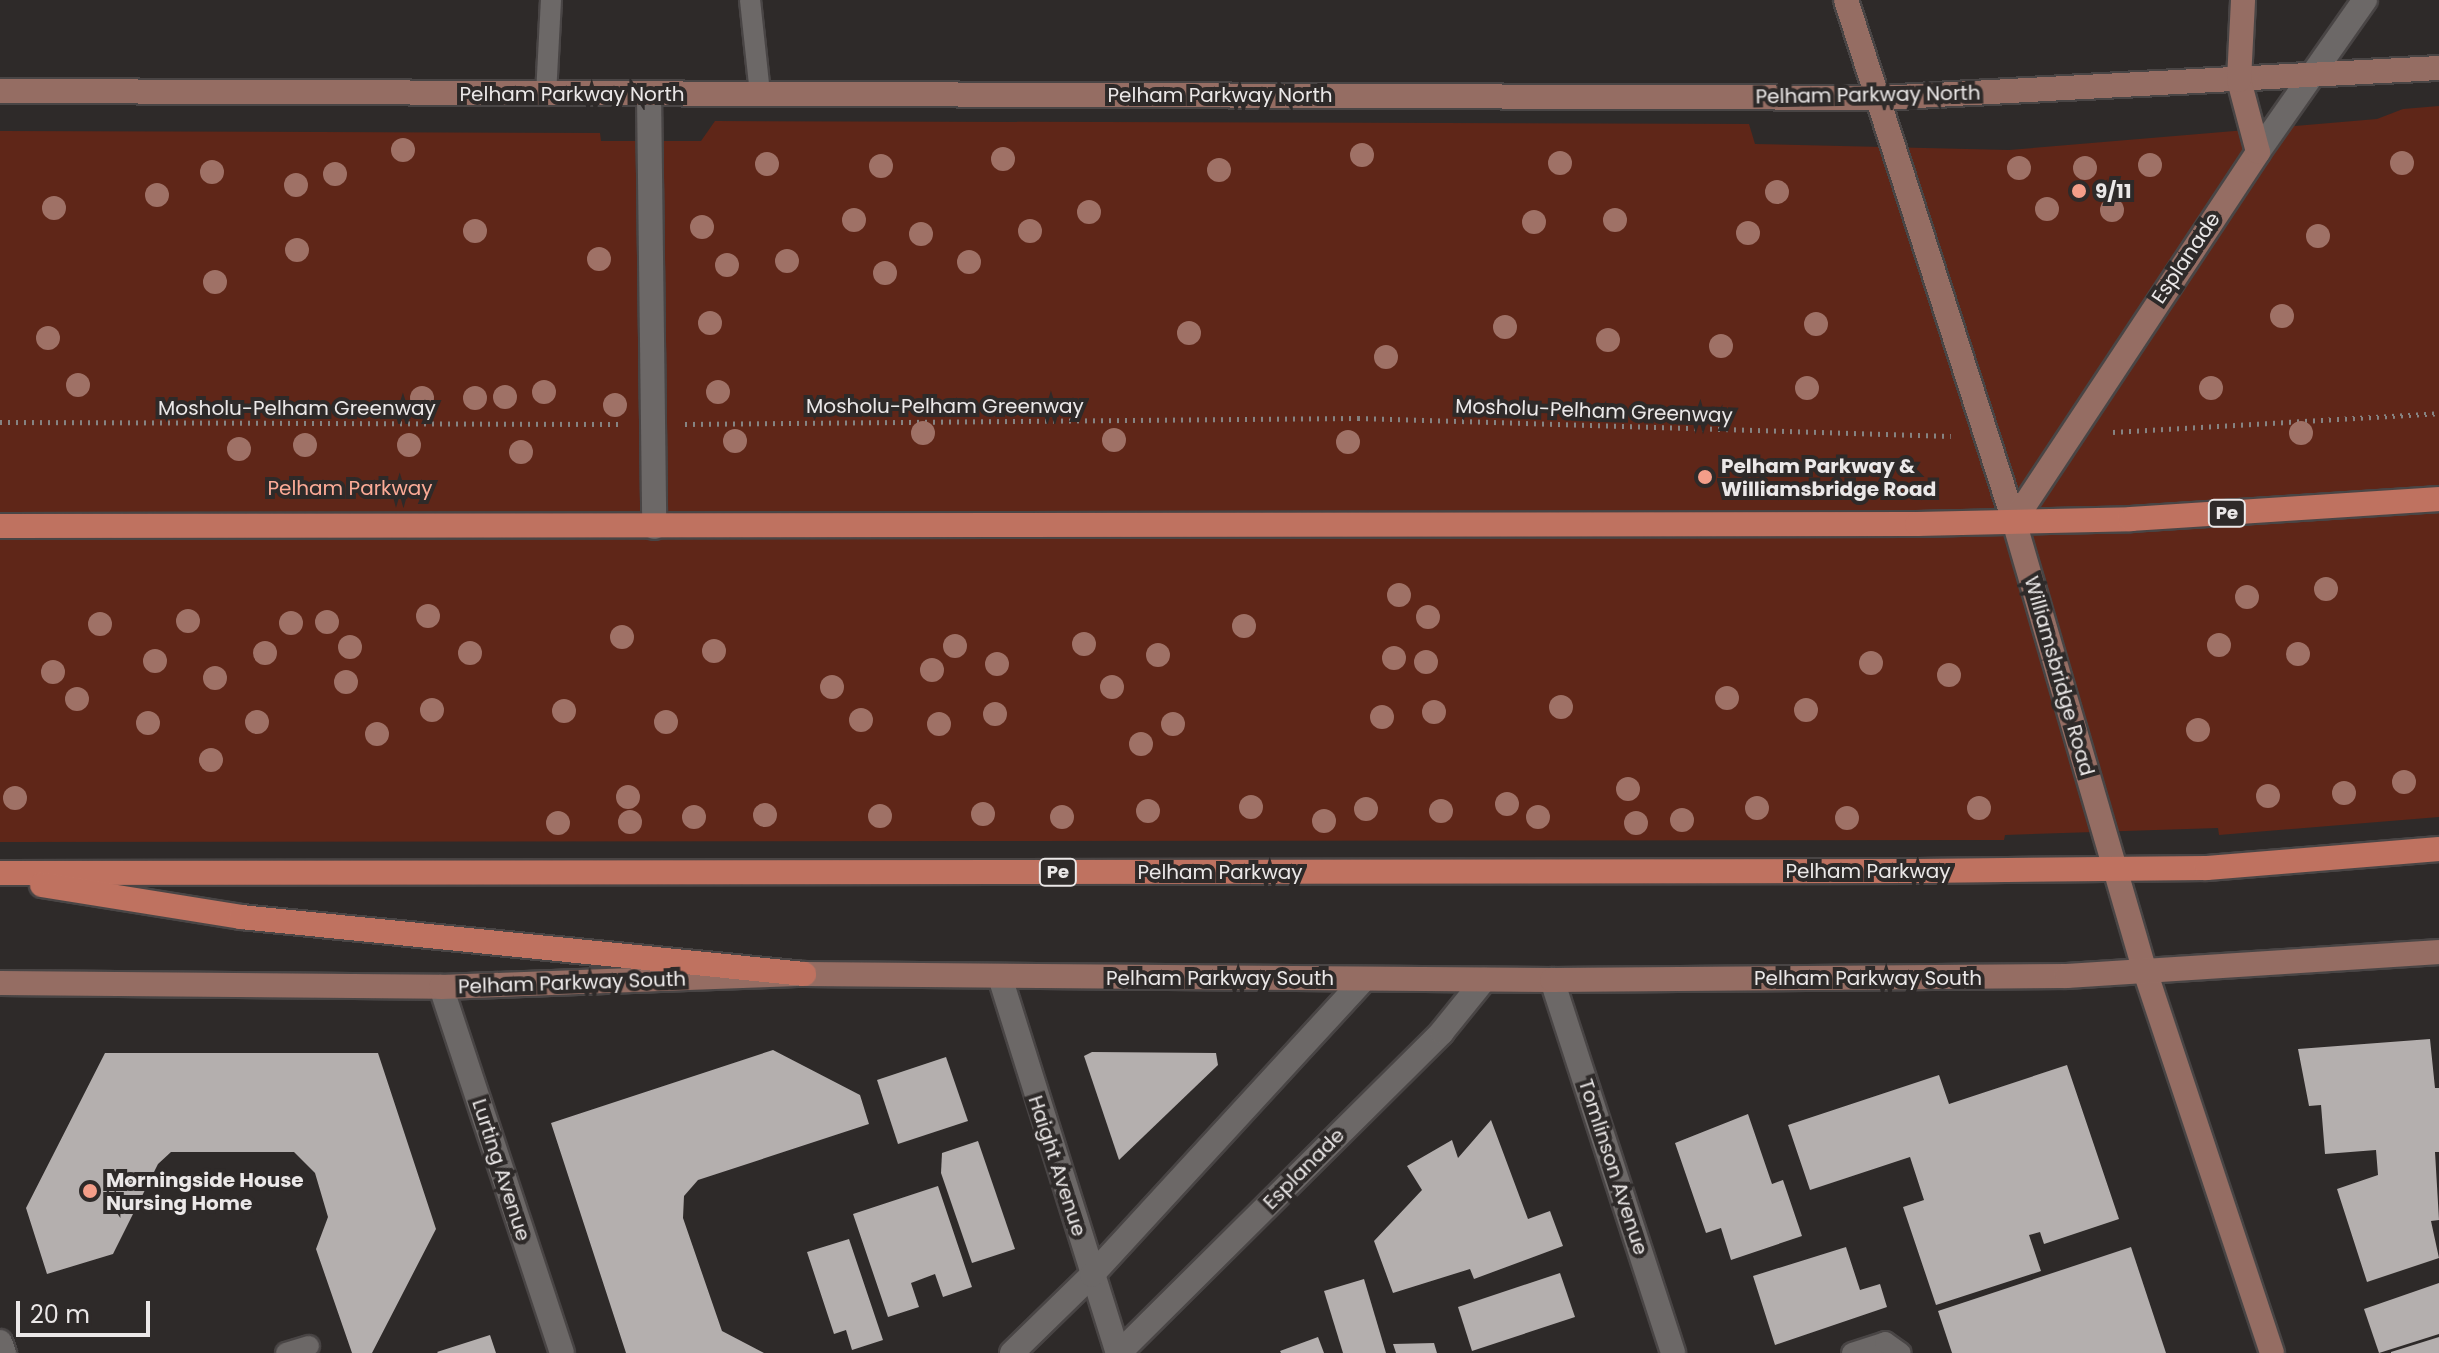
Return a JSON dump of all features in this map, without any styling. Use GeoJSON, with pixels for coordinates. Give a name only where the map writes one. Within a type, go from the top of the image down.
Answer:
{"type":"FeatureCollection","features":[{"type":"Feature","properties":{"kind":"main road","name":"Pe"},"geometry":{"type":"LineString","coordinates":[[0,526],[654,527],[2014,521],[2439,499]]}},
{"type":"Feature","properties":{"kind":"main road","name":"Pelham Parkway"},"geometry":{"type":"LineString","coordinates":[[0,876],[2207,868],[2439,849]]}},
{"type":"Feature","properties":{"kind":"main road"},"geometry":{"type":"LineString","coordinates":[[0,876],[241,917],[804,974]]}},
{"type":"Feature","properties":{"kind":"street","name":"Williamsbridge Road"},"geometry":{"type":"LineString","coordinates":[[1846,0],[2014,521],[2146,974],[2272,1353]]}},
{"type":"Feature","properties":{"kind":"street"},"geometry":{"type":"LineString","coordinates":[[2243,0],[2239,80],[2258,152]]}},
{"type":"Feature","properties":{"kind":"street","name":"Esplanade"},"geometry":{"type":"LineString","coordinates":[[2014,521],[2067,434],[2365,0]]}},
{"type":"Feature","properties":{"kind":"street","name":"Pelham Parkway North"},"geometry":{"type":"LineString","coordinates":[[0,91],[1879,98],[2439,68]]}},
{"type":"Feature","properties":{"kind":"street"},"geometry":{"type":"LineString","coordinates":[[649,94],[654,527]]}},
{"type":"Feature","properties":{"kind":"street","name":"Pelham Parkway South"},"geometry":{"type":"LineString","coordinates":[[0,983],[441,987],[804,974],[1552,980],[2146,974],[2439,952]]}},
{"type":"Feature","properties":{"kind":"street","name":"Haight Avenue"},"geometry":{"type":"LineString","coordinates":[[1000,977],[1118,1353]]}},
{"type":"Feature","properties":{"kind":"street"},"geometry":{"type":"LineString","coordinates":[[1012,1353],[1092,1275],[1364,979]]}},
{"type":"Feature","properties":{"kind":"street","name":"Esplanade"},"geometry":{"type":"LineString","coordinates":[[1118,1353],[1442,1032],[1484,980]]}},
{"type":"Feature","properties":{"kind":"street","name":"Tomlinson Avenue"},"geometry":{"type":"LineString","coordinates":[[1552,980],[1673,1353]]}},
{"type":"Feature","properties":{"kind":"street","name":"Lurting Avenue"},"geometry":{"type":"LineString","coordinates":[[441,987],[562,1353]]}},
{"type":"Feature","properties":{"kind":"street"},"geometry":{"type":"LineString","coordinates":[[0,1342],[4,1353]]}},
{"type":"Feature","properties":{"kind":"lane"},"geometry":{"type":"LineString","coordinates":[[546,95],[551,0]]}},
{"type":"Feature","properties":{"kind":"lane"},"geometry":{"type":"LineString","coordinates":[[750,0],[760,93]]}},
{"type":"Feature","properties":{"kind":"lane"},"geometry":{"type":"LineString","coordinates":[[1852,1353],[1885,1342],[1901,1353]]}},
{"type":"Feature","properties":{"kind":"lane"},"geometry":{"type":"LineString","coordinates":[[286,1353],[309,1346]]}},
{"type":"Feature","properties":{"kind":"path"},"geometry":{"type":"LineString","coordinates":[[2133,431],[2439,413]]}},
{"type":"Feature","properties":{"kind":"path","name":"Mosholu-Pelham Greenway"},"geometry":{"type":"LineString","coordinates":[[0,422],[654,424],[1358,418],[1890,437]]}},
{"type":"Feature","properties":{"kind":"green space","name":"Pelham Parkway"},"geometry":{"type":"Polygon","coordinates":[[[2439,106],[2439,817],[2219,835],[2218,828],[2005,835],[2004,840],[0,842],[0,131],[600,133],[601,141],[701,141],[715,121],[1749,124],[1755,144],[2009,150],[2377,119],[2403,109],[2439,106]]]}},
{"type":"Feature","properties":{"kind":"building"},"geometry":{"type":"Polygon","coordinates":[[[2430,1039],[2435,1088],[2439,1088],[2439,1152],[2435,1152],[2439,1220],[2431,1221],[2439,1258],[2367,1282],[2337,1189],[2378,1175],[2376,1150],[2325,1154],[2321,1105],[2309,1106],[2298,1049],[2430,1039]]]}},
{"type":"Feature","properties":{"kind":"building"},"geometry":{"type":"Polygon","coordinates":[[[773,1050],[860,1095],[869,1124],[698,1180],[684,1196],[683,1218],[722,1331],[764,1353],[626,1353],[551,1123],[773,1050]]]}},
{"type":"Feature","properties":{"kind":"building"},"geometry":{"type":"Polygon","coordinates":[[[1092,1052],[1216,1053],[1218,1065],[1119,1160],[1084,1056],[1092,1052]]]}},
{"type":"Feature","properties":{"kind":"building","name":"Morningside House Nursing Home"},"geometry":{"type":"Polygon","coordinates":[[[105,1053],[378,1053],[436,1229],[372,1353],[352,1353],[316,1249],[328,1217],[315,1173],[294,1152],[171,1152],[158,1164],[113,1254],[47,1274],[26,1208],[105,1053]]]}},
{"type":"Feature","properties":{"kind":"building"},"geometry":{"type":"Polygon","coordinates":[[[946,1057],[968,1121],[898,1144],[877,1080],[946,1057]]]}},
{"type":"Feature","properties":{"kind":"building"},"geometry":{"type":"Polygon","coordinates":[[[2067,1065],[2119,1219],[2044,1244],[2040,1232],[2029,1235],[2041,1271],[1936,1305],[1903,1207],[1924,1200],[1910,1157],[1810,1190],[1788,1125],[1939,1075],[1949,1104],[2067,1065]]]}},
{"type":"Feature","properties":{"kind":"building"},"geometry":{"type":"Polygon","coordinates":[[[1748,1114],[1772,1184],[1783,1180],[1802,1236],[1731,1260],[1721,1228],[1706,1233],[1675,1143],[1748,1114]]]}},
{"type":"Feature","properties":{"kind":"building"},"geometry":{"type":"Polygon","coordinates":[[[1491,1120],[1528,1219],[1550,1211],[1563,1246],[1474,1279],[1470,1269],[1393,1293],[1374,1241],[1422,1190],[1407,1166],[1452,1140],[1458,1158],[1491,1120]]]}},
{"type":"Feature","properties":{"kind":"building"},"geometry":{"type":"Polygon","coordinates":[[[978,1141],[1015,1249],[972,1263],[941,1173],[942,1153],[978,1141]]]}},
{"type":"Feature","properties":{"kind":"building"},"geometry":{"type":"Polygon","coordinates":[[[938,1186],[972,1287],[943,1297],[935,1274],[911,1283],[919,1307],[888,1317],[853,1214],[938,1186]]]}},
{"type":"Feature","properties":{"kind":"building"},"geometry":{"type":"Polygon","coordinates":[[[849,1239],[883,1340],[852,1350],[846,1330],[834,1334],[807,1252],[849,1239]]]}},
{"type":"Feature","properties":{"kind":"building"},"geometry":{"type":"Polygon","coordinates":[[[1846,1247],[1860,1290],[1880,1284],[1887,1307],[1775,1345],[1753,1276],[1846,1247]]]}},
{"type":"Feature","properties":{"kind":"building"},"geometry":{"type":"Polygon","coordinates":[[[2131,1247],[2166,1353],[1952,1353],[1938,1311],[2131,1247]]]}},
{"type":"Feature","properties":{"kind":"building"},"geometry":{"type":"Polygon","coordinates":[[[1560,1273],[1575,1317],[1472,1351],[1458,1307],[1560,1273]]]}},
{"type":"Feature","properties":{"kind":"building"},"geometry":{"type":"Polygon","coordinates":[[[1364,1279],[1386,1353],[1343,1353],[1324,1291],[1364,1279]]]}},
{"type":"Feature","properties":{"kind":"building"},"geometry":{"type":"Polygon","coordinates":[[[2439,1283],[2439,1334],[2379,1353],[2364,1309],[2439,1283]]]}},
{"type":"Feature","properties":{"kind":"building"},"geometry":{"type":"Polygon","coordinates":[[[490,1335],[496,1353],[437,1352],[490,1335]]]}},
{"type":"Feature","properties":{"kind":"building"},"geometry":{"type":"Polygon","coordinates":[[[1318,1337],[1324,1353],[1280,1351],[1318,1337]]]}},
{"type":"Feature","properties":{"kind":"building"},"geometry":{"type":"Polygon","coordinates":[[[2439,1337],[2439,1353],[2391,1353],[2391,1352],[2439,1337]]]}},
{"type":"Feature","properties":{"kind":"building"},"geometry":{"type":"Polygon","coordinates":[[[1434,1343],[1437,1353],[1396,1353],[1393,1344],[1434,1343]]]}},
{"type":"Feature","properties":{"kind":"place","name":"9/11"},"geometry":{"type":"Point","coordinates":[2079,191]}},
{"type":"Feature","properties":{"kind":"place","name":"Pelham Parkway & Williamsbridge Road"},"geometry":{"type":"Point","coordinates":[1705,477]}},
{"type":"Feature","properties":{"kind":"place","name":"Morningside House Nursing Home"},"geometry":{"type":"Point","coordinates":[90,1191]}}]}
